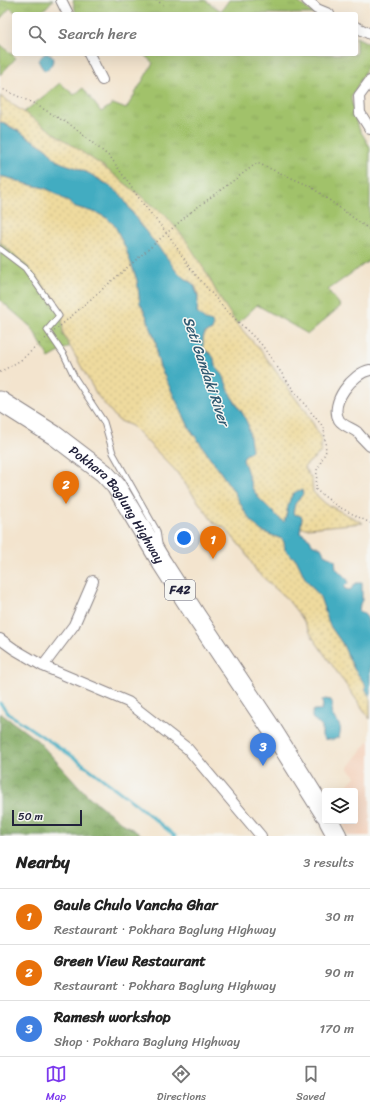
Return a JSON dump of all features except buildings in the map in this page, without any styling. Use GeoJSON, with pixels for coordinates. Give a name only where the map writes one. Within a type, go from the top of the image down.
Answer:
{"type":"FeatureCollection","features":[{"type":"Feature","properties":{"kind":"highway","name":"Pokhara Baglung Highway"},"geometry":{"type":"LineString","coordinates":[[0,401],[54,435],[104,473],[116,486],[162,563],[271,728],[322,809]]}},
{"type":"Feature","properties":{"kind":"highway"},"geometry":{"type":"LineString","coordinates":[[331,824],[337,836]]}},
{"type":"Feature","properties":{"kind":"street"},"geometry":{"type":"LineString","coordinates":[[61,0],[67,12]]}},
{"type":"Feature","properties":{"kind":"street"},"geometry":{"type":"LineString","coordinates":[[307,0],[324,12]]}},
{"type":"Feature","properties":{"kind":"street"},"geometry":{"type":"LineString","coordinates":[[358,28],[370,34]]}},
{"type":"Feature","properties":{"kind":"street"},"geometry":{"type":"LineString","coordinates":[[90,56],[102,80]]}},
{"type":"Feature","properties":{"kind":"street"},"geometry":{"type":"LineString","coordinates":[[370,81],[359,96],[360,113],[370,129]]}},
{"type":"Feature","properties":{"kind":"street"},"geometry":{"type":"LineString","coordinates":[[370,370],[366,370],[352,380],[344,390],[338,402],[337,411],[338,418],[342,423],[356,432],[370,446]]}},
{"type":"Feature","properties":{"kind":"street"},"geometry":{"type":"LineString","coordinates":[[43,666],[74,625],[93,581]]}},
{"type":"Feature","properties":{"kind":"street"},"geometry":{"type":"LineString","coordinates":[[0,639],[43,666],[128,702],[188,749],[260,836]]}},
{"type":"Feature","properties":{"kind":"lane"},"geometry":{"type":"LineString","coordinates":[[0,249],[25,268],[58,316],[47,330],[64,355],[75,378],[104,422],[113,453],[157,531],[162,563]]}},
{"type":"Feature","properties":{"kind":"path"},"geometry":{"type":"LineString","coordinates":[[156,0],[165,6]]}},
{"type":"Feature","properties":{"kind":"path"},"geometry":{"type":"LineString","coordinates":[[0,88],[35,104],[72,126],[110,158],[143,204],[170,237],[190,268],[224,308],[261,344],[297,395],[324,428],[326,451],[317,470],[316,490],[337,506],[370,523]]}},
{"type":"Feature","properties":{"kind":"path"},"geometry":{"type":"LineString","coordinates":[[0,372],[21,360],[191,212],[257,163],[310,186],[370,230]]}},
{"type":"Feature","properties":{"kind":"shaded area"},"geometry":{"type":"Polygon","coordinates":[[[370,740],[370,836],[348,836],[344,824],[358,824],[358,788],[344,788],[356,776],[348,768],[370,740]]]}},
{"type":"Feature","properties":{"kind":"green space"},"geometry":{"type":"Polygon","coordinates":[[[0,0],[53,0],[42,12],[15,12],[10,8],[0,19],[0,0]]]}},
{"type":"Feature","properties":{"kind":"green space"},"geometry":{"type":"Polygon","coordinates":[[[73,0],[205,0],[221,11],[229,0],[295,0],[311,12],[76,12],[73,0]]]}},
{"type":"Feature","properties":{"kind":"green space"},"geometry":{"type":"Polygon","coordinates":[[[358,38],[370,44],[370,62],[351,98],[357,125],[370,147],[370,260],[328,290],[341,306],[308,334],[257,305],[237,324],[219,297],[207,274],[165,215],[104,167],[23,113],[60,83],[74,95],[83,88],[101,112],[113,104],[126,109],[153,63],[145,56],[358,56],[358,38]]]}},
{"type":"Feature","properties":{"kind":"green space"},"geometry":{"type":"Polygon","coordinates":[[[0,44],[16,58],[0,75],[0,44]]]}},
{"type":"Feature","properties":{"kind":"green space"},"geometry":{"type":"Polygon","coordinates":[[[0,242],[29,268],[62,313],[63,334],[70,346],[49,358],[32,328],[0,300],[0,242]]]}},
{"type":"Feature","properties":{"kind":"green space"},"geometry":{"type":"Polygon","coordinates":[[[0,713],[38,741],[87,795],[121,822],[143,836],[0,836],[0,713]]]}},
{"type":"Feature","properties":{"kind":"sand"},"geometry":{"type":"Polygon","coordinates":[[[0,96],[104,167],[165,215],[186,240],[219,297],[237,324],[262,352],[305,409],[321,438],[321,452],[304,467],[312,480],[313,492],[326,504],[363,523],[300,528],[302,518],[293,512],[296,503],[301,497],[293,493],[284,523],[259,498],[252,488],[243,460],[244,456],[250,452],[252,448],[249,438],[248,425],[230,394],[223,375],[215,366],[214,359],[209,352],[204,350],[204,335],[212,330],[205,320],[197,313],[197,289],[178,273],[139,223],[123,199],[111,187],[82,170],[57,161],[47,149],[10,126],[0,122],[0,96]]]}},
{"type":"Feature","properties":{"kind":"sand"},"geometry":{"type":"Polygon","coordinates":[[[0,176],[45,188],[76,207],[97,213],[107,218],[115,226],[126,249],[137,280],[140,303],[156,342],[157,356],[160,367],[190,429],[233,490],[245,512],[255,525],[261,531],[282,539],[285,550],[296,559],[305,578],[320,597],[330,626],[342,643],[354,669],[365,684],[366,690],[370,697],[370,719],[313,638],[302,618],[287,599],[257,572],[245,552],[225,528],[214,523],[175,470],[132,426],[118,420],[97,395],[63,334],[62,313],[29,268],[0,242],[0,176]]]}},
{"type":"Feature","properties":{"kind":"water"},"geometry":{"type":"Polygon","coordinates":[[[42,56],[52,56],[54,58],[51,66],[45,71],[38,60],[42,56]]]}},
{"type":"Feature","properties":{"kind":"water","name":"Seti Gandaki River"},"geometry":{"type":"Polygon","coordinates":[[[0,122],[47,149],[56,160],[90,174],[121,195],[139,223],[176,271],[194,285],[198,297],[197,313],[205,320],[212,322],[213,327],[212,330],[205,333],[203,338],[204,350],[212,355],[215,366],[223,375],[231,396],[243,414],[248,425],[252,450],[244,456],[243,460],[252,488],[259,498],[284,522],[293,494],[302,490],[303,494],[295,504],[293,512],[302,518],[300,532],[310,539],[312,544],[321,548],[324,554],[335,560],[336,568],[348,580],[348,583],[344,587],[345,589],[350,590],[356,583],[362,583],[362,600],[359,611],[367,617],[370,632],[370,697],[366,690],[365,684],[354,669],[342,643],[330,626],[320,597],[305,578],[296,559],[285,550],[282,539],[261,531],[255,525],[245,512],[233,490],[190,429],[160,367],[157,356],[156,342],[140,303],[137,280],[126,249],[115,226],[107,218],[97,213],[76,207],[45,188],[0,176],[0,122]]]}},
{"type":"Feature","properties":{"kind":"water"},"geometry":{"type":"Polygon","coordinates":[[[325,699],[331,700],[333,705],[331,712],[340,726],[339,737],[333,740],[324,739],[322,736],[322,727],[312,718],[313,711],[321,710],[323,707],[322,701],[325,699]]]}},
{"type":"Feature","properties":{"kind":"waterway"},"geometry":{"type":"LineString","coordinates":[[0,703],[9,714],[79,761],[136,804],[175,836]]}},
{"type":"Feature","properties":{"kind":"place","name":"Green View Restaurant"},"geometry":{"type":"Point","coordinates":[66,504]}},
{"type":"Feature","properties":{"kind":"place","name":"Gaule Chulo Vancha Ghar"},"geometry":{"type":"Point","coordinates":[213,559]}},
{"type":"Feature","properties":{"kind":"place","name":"Ramesh workshop"},"geometry":{"type":"Point","coordinates":[263,766]}}]}
